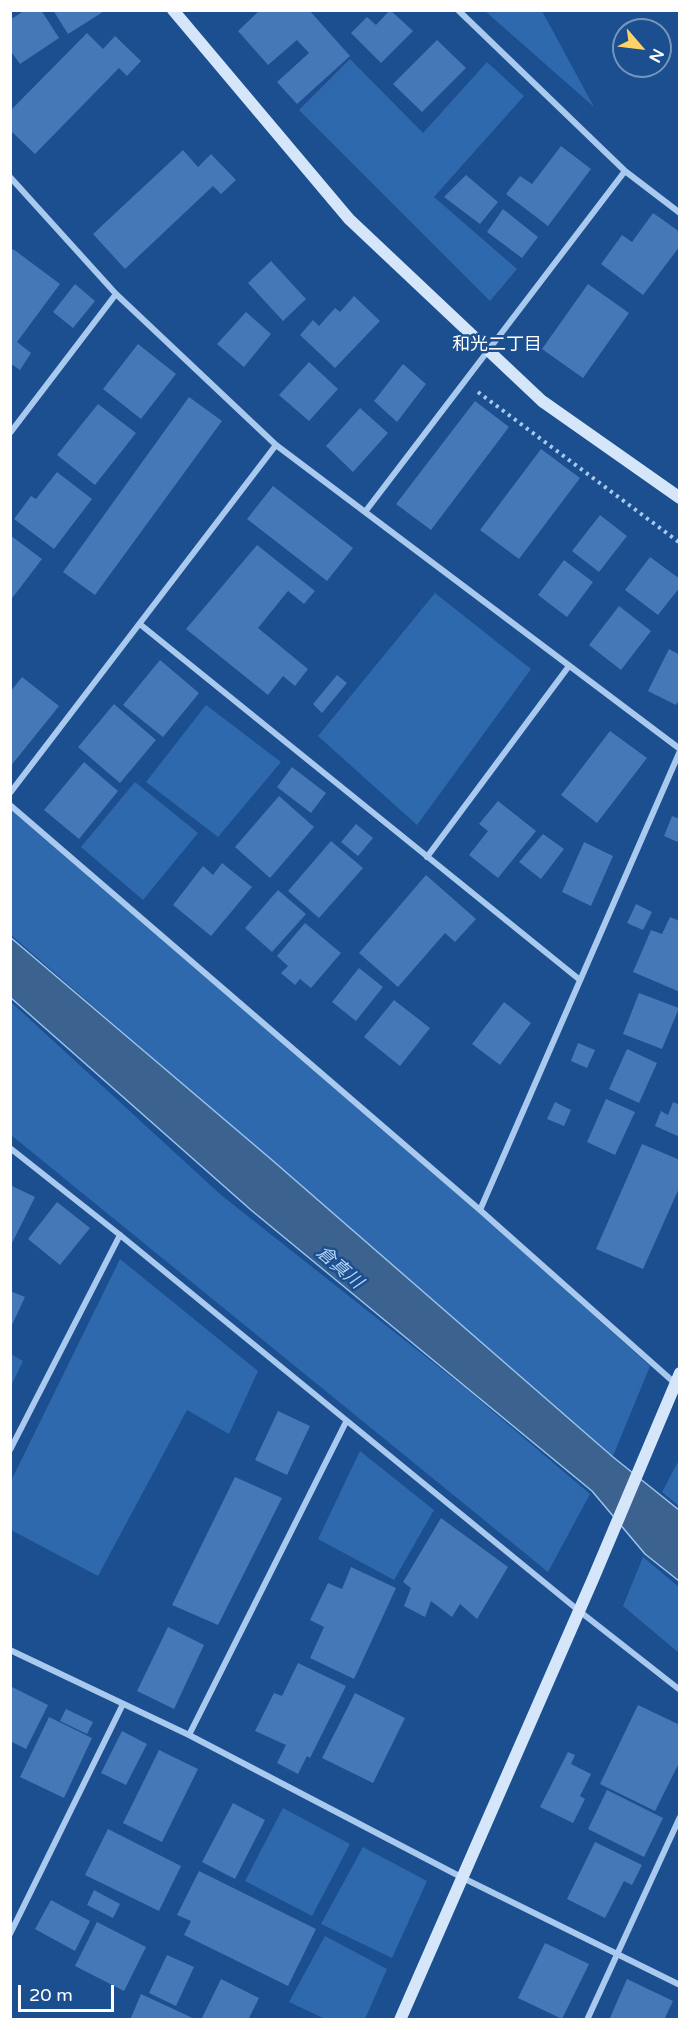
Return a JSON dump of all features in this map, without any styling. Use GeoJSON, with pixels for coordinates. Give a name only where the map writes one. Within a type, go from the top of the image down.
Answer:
{"type":"FeatureCollection","features":[{"type":"Feature","properties":{"kind":"street"},"geometry":{"type":"LineString","coordinates":[[173,10],[349,219],[488,353],[542,401],[680,498]]}},
{"type":"Feature","properties":{"kind":"street"},"geometry":{"type":"LineString","coordinates":[[458,10],[625,171],[680,213]]}},
{"type":"Feature","properties":{"kind":"street"},"geometry":{"type":"LineString","coordinates":[[365,512],[625,171]]}},
{"type":"Feature","properties":{"kind":"street"},"geometry":{"type":"LineString","coordinates":[[10,177],[116,294],[276,445],[680,750],[480,1210]]}},
{"type":"Feature","properties":{"kind":"street"},"geometry":{"type":"LineString","coordinates":[[10,433],[116,294]]}},
{"type":"Feature","properties":{"kind":"street"},"geometry":{"type":"LineString","coordinates":[[10,793],[141,625],[276,445]]}},
{"type":"Feature","properties":{"kind":"street"},"geometry":{"type":"LineString","coordinates":[[141,625],[580,980]]}},
{"type":"Feature","properties":{"kind":"street"},"geometry":{"type":"LineString","coordinates":[[427,856],[569,666]]}},
{"type":"Feature","properties":{"kind":"street"},"geometry":{"type":"LineString","coordinates":[[10,805],[678,1382],[400,2019]]}},
{"type":"Feature","properties":{"kind":"street"},"geometry":{"type":"LineString","coordinates":[[10,1148],[120,1235],[578,1610],[680,1690]]}},
{"type":"Feature","properties":{"kind":"street"},"geometry":{"type":"LineString","coordinates":[[10,1450],[120,1235]]}},
{"type":"Feature","properties":{"kind":"street"},"geometry":{"type":"LineString","coordinates":[[189,1735],[346,1422]]}},
{"type":"Feature","properties":{"kind":"street"},"geometry":{"type":"LineString","coordinates":[[10,1650],[189,1735],[463,1878],[680,1984]]}},
{"type":"Feature","properties":{"kind":"street"},"geometry":{"type":"LineString","coordinates":[[10,1934],[123,1704]]}},
{"type":"Feature","properties":{"kind":"street"},"geometry":{"type":"LineString","coordinates":[[587,2019],[680,1817]]}},
{"type":"Feature","properties":{"kind":"path"},"geometry":{"type":"LineString","coordinates":[[466,382],[515,422],[680,543]]}},
{"type":"Feature","properties":{"kind":"shaded area"},"geometry":{"type":"Polygon","coordinates":[[[485,11],[542,11],[594,107],[485,11]]]}},
{"type":"Feature","properties":{"kind":"shaded area"},"geometry":{"type":"Polygon","coordinates":[[[350,59],[423,133],[487,62],[524,96],[434,197],[517,269],[490,301],[299,110],[350,59]]]}},
{"type":"Feature","properties":{"kind":"shaded area"},"geometry":{"type":"Polygon","coordinates":[[[435,593],[531,669],[417,825],[318,736],[435,593]]]}},
{"type":"Feature","properties":{"kind":"shaded area"},"geometry":{"type":"Polygon","coordinates":[[[206,705],[281,762],[218,837],[146,782],[206,705]]]}},
{"type":"Feature","properties":{"kind":"shaded area"},"geometry":{"type":"Polygon","coordinates":[[[135,782],[198,833],[143,900],[81,847],[135,782]]]}},
{"type":"Feature","properties":{"kind":"shaded area"},"geometry":{"type":"Polygon","coordinates":[[[10,805],[391,1133],[650,1366],[613,1456],[11,935],[10,805]]]}},
{"type":"Feature","properties":{"kind":"shaded area"},"geometry":{"type":"Polygon","coordinates":[[[11,1002],[221,1195],[464,1387],[590,1494],[548,1572],[11,1135],[11,1002]]]}},
{"type":"Feature","properties":{"kind":"shaded area"},"geometry":{"type":"Polygon","coordinates":[[[120,1259],[258,1371],[229,1434],[187,1410],[98,1576],[11,1530],[11,1481],[120,1259]]]}},
{"type":"Feature","properties":{"kind":"shaded area"},"geometry":{"type":"Polygon","coordinates":[[[11,1354],[23,1361],[11,1386],[11,1354]]]}},
{"type":"Feature","properties":{"kind":"shaded area"},"geometry":{"type":"Polygon","coordinates":[[[360,1451],[434,1510],[394,1580],[318,1539],[360,1451]]]}},
{"type":"Feature","properties":{"kind":"shaded area"},"geometry":{"type":"Polygon","coordinates":[[[679,1460],[680,1506],[662,1492],[679,1460]]]}},
{"type":"Feature","properties":{"kind":"shaded area"},"geometry":{"type":"Polygon","coordinates":[[[643,1557],[679,1587],[679,1653],[623,1606],[643,1557]]]}},
{"type":"Feature","properties":{"kind":"shaded area"},"geometry":{"type":"Polygon","coordinates":[[[283,1808],[350,1844],[312,1916],[245,1881],[283,1808]]]}},
{"type":"Feature","properties":{"kind":"shaded area"},"geometry":{"type":"Polygon","coordinates":[[[363,1847],[427,1881],[392,1958],[321,1924],[363,1847]]]}},
{"type":"Feature","properties":{"kind":"shaded area"},"geometry":{"type":"Polygon","coordinates":[[[325,1936],[387,1969],[365,2019],[325,2019],[289,2002],[325,1936]]]}},
{"type":"Feature","properties":{"kind":"water","name":"倉真川"},"geometry":{"type":"Polygon","coordinates":[[[10,937],[272,1160],[613,1457],[679,1510],[679,1581],[645,1554],[592,1491],[251,1210],[11,998],[10,937]]]}},
{"type":"Feature","properties":{"kind":"building"},"geometry":{"type":"Polygon","coordinates":[[[25,10],[41,10],[59,38],[20,64],[10,50],[10,20],[25,10]]]}},
{"type":"Feature","properties":{"kind":"building"},"geometry":{"type":"Polygon","coordinates":[[[53,10],[106,10],[68,34],[53,10]]]}},
{"type":"Feature","properties":{"kind":"building"},"geometry":{"type":"Polygon","coordinates":[[[260,10],[309,10],[350,56],[297,104],[277,82],[309,53],[297,40],[268,65],[238,31],[260,10]]]}},
{"type":"Feature","properties":{"kind":"building"},"geometry":{"type":"Polygon","coordinates":[[[390,10],[413,31],[381,63],[351,33],[367,17],[376,25],[390,10]]]}},
{"type":"Feature","properties":{"kind":"building"},"geometry":{"type":"Polygon","coordinates":[[[87,33],[103,49],[115,36],[141,61],[127,76],[119,68],[35,154],[10,130],[10,111],[87,33]]]}},
{"type":"Feature","properties":{"kind":"building"},"geometry":{"type":"Polygon","coordinates":[[[437,40],[466,68],[422,112],[393,84],[437,40]]]}},
{"type":"Feature","properties":{"kind":"building"},"geometry":{"type":"Polygon","coordinates":[[[561,146],[591,169],[548,226],[506,194],[520,176],[532,184],[561,146]]]}},
{"type":"Feature","properties":{"kind":"building"},"geometry":{"type":"Polygon","coordinates":[[[183,150],[198,167],[211,154],[236,180],[221,194],[213,186],[125,269],[93,234],[183,150]]]}},
{"type":"Feature","properties":{"kind":"building"},"geometry":{"type":"Polygon","coordinates":[[[466,175],[498,202],[480,224],[444,197],[466,175]]]}},
{"type":"Feature","properties":{"kind":"building"},"geometry":{"type":"Polygon","coordinates":[[[503,209],[538,237],[522,258],[487,232],[503,209]]]}},
{"type":"Feature","properties":{"kind":"building"},"geometry":{"type":"Polygon","coordinates":[[[653,213],[680,232],[680,246],[643,295],[601,264],[622,235],[632,242],[653,213]]]}},
{"type":"Feature","properties":{"kind":"building"},"geometry":{"type":"Polygon","coordinates":[[[13,249],[60,284],[17,342],[31,353],[20,370],[10,363],[10,252],[13,249]]]}},
{"type":"Feature","properties":{"kind":"building"},"geometry":{"type":"Polygon","coordinates":[[[271,261],[306,299],[283,321],[248,283],[271,261]]]}},
{"type":"Feature","properties":{"kind":"building"},"geometry":{"type":"Polygon","coordinates":[[[75,284],[95,301],[73,328],[53,312],[75,284]]]}},
{"type":"Feature","properties":{"kind":"building"},"geometry":{"type":"Polygon","coordinates":[[[588,284],[629,313],[583,378],[542,349],[588,284]]]}},
{"type":"Feature","properties":{"kind":"building"},"geometry":{"type":"Polygon","coordinates":[[[354,296],[380,321],[335,368],[300,335],[313,320],[319,326],[335,308],[340,312],[354,296]]]}},
{"type":"Feature","properties":{"kind":"building"},"geometry":{"type":"Polygon","coordinates":[[[246,312],[271,334],[244,367],[217,344],[246,312]]]}},
{"type":"Feature","properties":{"kind":"building"},"geometry":{"type":"Polygon","coordinates":[[[138,344],[176,374],[141,419],[103,389],[138,344]]]}},
{"type":"Feature","properties":{"kind":"building"},"geometry":{"type":"Polygon","coordinates":[[[309,362],[338,389],[309,421],[279,395],[309,362]]]}},
{"type":"Feature","properties":{"kind":"building"},"geometry":{"type":"Polygon","coordinates":[[[403,364],[426,384],[397,422],[374,401],[403,364]]]}},
{"type":"Feature","properties":{"kind":"building"},"geometry":{"type":"Polygon","coordinates":[[[189,397],[222,421],[95,595],[63,572],[189,397]]]}},
{"type":"Feature","properties":{"kind":"building"},"geometry":{"type":"Polygon","coordinates":[[[475,401],[509,427],[431,530],[396,504],[475,401]]]}},
{"type":"Feature","properties":{"kind":"building"},"geometry":{"type":"Polygon","coordinates":[[[98,404],[136,433],[95,485],[57,455],[98,404]]]}},
{"type":"Feature","properties":{"kind":"building"},"geometry":{"type":"Polygon","coordinates":[[[360,408],[388,433],[353,472],[326,446],[360,408]]]}},
{"type":"Feature","properties":{"kind":"building"},"geometry":{"type":"Polygon","coordinates":[[[541,449],[580,478],[519,559],[480,530],[541,449]]]}},
{"type":"Feature","properties":{"kind":"building"},"geometry":{"type":"Polygon","coordinates":[[[57,472],[92,499],[54,549],[14,519],[31,496],[36,499],[57,472]]]}},
{"type":"Feature","properties":{"kind":"building"},"geometry":{"type":"Polygon","coordinates":[[[273,486],[353,548],[327,581],[247,519],[273,486]]]}},
{"type":"Feature","properties":{"kind":"building"},"geometry":{"type":"Polygon","coordinates":[[[600,515],[627,536],[599,572],[572,551],[600,515]]]}},
{"type":"Feature","properties":{"kind":"building"},"geometry":{"type":"Polygon","coordinates":[[[10,535],[42,559],[10,601],[10,535]]]}},
{"type":"Feature","properties":{"kind":"building"},"geometry":{"type":"Polygon","coordinates":[[[257,545],[315,591],[304,604],[288,591],[258,628],[308,669],[295,686],[283,676],[268,695],[186,629],[257,545]]]}},
{"type":"Feature","properties":{"kind":"building"},"geometry":{"type":"Polygon","coordinates":[[[650,557],[680,579],[680,587],[658,615],[625,590],[650,557]]]}},
{"type":"Feature","properties":{"kind":"building"},"geometry":{"type":"Polygon","coordinates":[[[564,560],[593,582],[567,617],[538,595],[564,560]]]}},
{"type":"Feature","properties":{"kind":"building"},"geometry":{"type":"Polygon","coordinates":[[[619,606],[651,631],[621,670],[589,645],[619,606]]]}},
{"type":"Feature","properties":{"kind":"building"},"geometry":{"type":"Polygon","coordinates":[[[669,649],[680,655],[680,698],[676,705],[648,691],[669,649]]]}},
{"type":"Feature","properties":{"kind":"building"},"geometry":{"type":"Polygon","coordinates":[[[160,660],[199,693],[163,737],[123,705],[160,660]]]}},
{"type":"Feature","properties":{"kind":"building"},"geometry":{"type":"Polygon","coordinates":[[[337,675],[347,683],[322,713],[313,704],[337,675]]]}},
{"type":"Feature","properties":{"kind":"building"},"geometry":{"type":"Polygon","coordinates":[[[22,677],[59,706],[10,767],[10,692],[22,677]]]}},
{"type":"Feature","properties":{"kind":"building"},"geometry":{"type":"Polygon","coordinates":[[[114,704],[156,740],[120,783],[78,747],[114,704]]]}},
{"type":"Feature","properties":{"kind":"building"},"geometry":{"type":"Polygon","coordinates":[[[610,731],[647,758],[597,823],[561,795],[610,731]]]}},
{"type":"Feature","properties":{"kind":"building"},"geometry":{"type":"Polygon","coordinates":[[[84,762],[118,791],[79,839],[44,810],[84,762]]]}},
{"type":"Feature","properties":{"kind":"building"},"geometry":{"type":"Polygon","coordinates":[[[292,767],[326,793],[311,813],[277,787],[292,767]]]}},
{"type":"Feature","properties":{"kind":"building"},"geometry":{"type":"Polygon","coordinates":[[[279,796],[314,827],[270,878],[235,847],[279,796]]]}},
{"type":"Feature","properties":{"kind":"building"},"geometry":{"type":"Polygon","coordinates":[[[498,801],[536,831],[498,878],[469,855],[488,831],[479,824],[498,801]]]}},
{"type":"Feature","properties":{"kind":"building"},"geometry":{"type":"Polygon","coordinates":[[[672,816],[680,819],[680,843],[664,836],[672,816]]]}},
{"type":"Feature","properties":{"kind":"building"},"geometry":{"type":"Polygon","coordinates":[[[356,824],[373,838],[358,856],[341,842],[356,824]]]}},
{"type":"Feature","properties":{"kind":"building"},"geometry":{"type":"Polygon","coordinates":[[[543,834],[564,849],[541,879],[519,862],[543,834]]]}},
{"type":"Feature","properties":{"kind":"building"},"geometry":{"type":"Polygon","coordinates":[[[331,841],[363,868],[319,918],[288,891],[331,841]]]}},
{"type":"Feature","properties":{"kind":"building"},"geometry":{"type":"Polygon","coordinates":[[[584,842],[613,856],[591,906],[562,892],[584,842]]]}},
{"type":"Feature","properties":{"kind":"building"},"geometry":{"type":"Polygon","coordinates":[[[222,863],[252,887],[211,936],[173,905],[203,866],[213,875],[222,863]]]}},
{"type":"Feature","properties":{"kind":"building"},"geometry":{"type":"Polygon","coordinates":[[[426,875],[476,919],[455,942],[445,933],[398,987],[359,953],[426,875]]]}},
{"type":"Feature","properties":{"kind":"building"},"geometry":{"type":"Polygon","coordinates":[[[278,890],[306,914],[272,952],[245,928],[278,890]]]}},
{"type":"Feature","properties":{"kind":"building"},"geometry":{"type":"Polygon","coordinates":[[[636,904],[652,912],[643,930],[627,923],[636,904]]]}},
{"type":"Feature","properties":{"kind":"building"},"geometry":{"type":"Polygon","coordinates":[[[670,917],[680,921],[680,992],[633,972],[651,930],[662,934],[670,917]]]}},
{"type":"Feature","properties":{"kind":"building"},"geometry":{"type":"Polygon","coordinates":[[[305,923],[341,953],[311,988],[300,979],[295,985],[281,973],[288,966],[277,956],[305,923]]]}},
{"type":"Feature","properties":{"kind":"building"},"geometry":{"type":"Polygon","coordinates":[[[359,968],[383,987],[356,1021],[332,1002],[359,968]]]}},
{"type":"Feature","properties":{"kind":"building"},"geometry":{"type":"Polygon","coordinates":[[[639,993],[679,1008],[662,1049],[623,1034],[639,993]]]}},
{"type":"Feature","properties":{"kind":"building"},"geometry":{"type":"Polygon","coordinates":[[[394,1000],[430,1028],[400,1066],[364,1037],[394,1000]]]}},
{"type":"Feature","properties":{"kind":"building"},"geometry":{"type":"Polygon","coordinates":[[[504,1002],[531,1023],[500,1065],[472,1044],[504,1002]]]}},
{"type":"Feature","properties":{"kind":"building"},"geometry":{"type":"Polygon","coordinates":[[[578,1043],[595,1050],[587,1068],[571,1061],[578,1043]]]}},
{"type":"Feature","properties":{"kind":"building"},"geometry":{"type":"Polygon","coordinates":[[[627,1049],[657,1063],[639,1103],[609,1089],[627,1049]]]}},
{"type":"Feature","properties":{"kind":"building"},"geometry":{"type":"Polygon","coordinates":[[[606,1099],[635,1112],[615,1155],[587,1142],[606,1099]]]}},
{"type":"Feature","properties":{"kind":"building"},"geometry":{"type":"Polygon","coordinates":[[[555,1102],[571,1110],[564,1126],[547,1119],[555,1102]]]}},
{"type":"Feature","properties":{"kind":"building"},"geometry":{"type":"Polygon","coordinates":[[[673,1102],[680,1105],[680,1137],[655,1126],[661,1111],[668,1115],[673,1102]]]}},
{"type":"Feature","properties":{"kind":"building"},"geometry":{"type":"Polygon","coordinates":[[[642,1144],[680,1160],[680,1186],[643,1269],[596,1249],[642,1144]]]}},
{"type":"Feature","properties":{"kind":"building"},"geometry":{"type":"Polygon","coordinates":[[[10,1185],[35,1197],[10,1247],[10,1185]]]}},
{"type":"Feature","properties":{"kind":"building"},"geometry":{"type":"Polygon","coordinates":[[[57,1202],[90,1228],[60,1265],[28,1239],[57,1202]]]}},
{"type":"Feature","properties":{"kind":"building"},"geometry":{"type":"Polygon","coordinates":[[[10,1291],[25,1297],[12,1325],[10,1324],[10,1291]]]}},
{"type":"Feature","properties":{"kind":"building"},"geometry":{"type":"Polygon","coordinates":[[[278,1411],[310,1426],[287,1475],[255,1460],[278,1411]]]}},
{"type":"Feature","properties":{"kind":"building"},"geometry":{"type":"Polygon","coordinates":[[[235,1477],[282,1498],[218,1625],[172,1605],[235,1477]]]}},
{"type":"Feature","properties":{"kind":"building"},"geometry":{"type":"Polygon","coordinates":[[[441,1518],[508,1567],[477,1619],[460,1604],[452,1617],[431,1601],[425,1617],[404,1606],[411,1588],[403,1582],[441,1518]]]}},
{"type":"Feature","properties":{"kind":"building"},"geometry":{"type":"Polygon","coordinates":[[[351,1567],[396,1588],[354,1679],[310,1658],[324,1627],[310,1620],[328,1583],[342,1589],[351,1567]]]}},
{"type":"Feature","properties":{"kind":"building"},"geometry":{"type":"Polygon","coordinates":[[[168,1627],[204,1645],[174,1709],[137,1691],[168,1627]]]}},
{"type":"Feature","properties":{"kind":"building"},"geometry":{"type":"Polygon","coordinates":[[[298,1663],[346,1686],[310,1758],[307,1756],[298,1774],[277,1763],[286,1745],[255,1731],[274,1693],[282,1696],[298,1663]]]}},
{"type":"Feature","properties":{"kind":"building"},"geometry":{"type":"Polygon","coordinates":[[[10,1686],[48,1705],[26,1749],[10,1741],[10,1686]]]}},
{"type":"Feature","properties":{"kind":"building"},"geometry":{"type":"Polygon","coordinates":[[[355,1693],[405,1718],[373,1783],[322,1758],[355,1693]]]}},
{"type":"Feature","properties":{"kind":"building"},"geometry":{"type":"Polygon","coordinates":[[[638,1705],[680,1725],[680,1761],[655,1811],[600,1784],[638,1705]]]}},
{"type":"Feature","properties":{"kind":"building"},"geometry":{"type":"Polygon","coordinates":[[[66,1709],[93,1722],[87,1734],[60,1721],[66,1709]]]}},
{"type":"Feature","properties":{"kind":"building"},"geometry":{"type":"Polygon","coordinates":[[[49,1717],[92,1738],[64,1798],[20,1777],[49,1717]]]}},
{"type":"Feature","properties":{"kind":"building"},"geometry":{"type":"Polygon","coordinates":[[[122,1731],[147,1744],[126,1785],[101,1773],[122,1731]]]}},
{"type":"Feature","properties":{"kind":"building"},"geometry":{"type":"Polygon","coordinates":[[[159,1750],[198,1769],[162,1842],[123,1823],[159,1750]]]}},
{"type":"Feature","properties":{"kind":"building"},"geometry":{"type":"Polygon","coordinates":[[[568,1752],[575,1755],[571,1764],[591,1774],[580,1796],[585,1799],[573,1823],[540,1807],[568,1752]]]}},
{"type":"Feature","properties":{"kind":"building"},"geometry":{"type":"Polygon","coordinates":[[[607,1790],[663,1818],[644,1857],[588,1829],[607,1790]]]}},
{"type":"Feature","properties":{"kind":"building"},"geometry":{"type":"Polygon","coordinates":[[[233,1803],[265,1820],[235,1879],[202,1862],[233,1803]]]}},
{"type":"Feature","properties":{"kind":"building"},"geometry":{"type":"Polygon","coordinates":[[[108,1829],[181,1866],[159,1911],[85,1875],[108,1829]]]}},
{"type":"Feature","properties":{"kind":"building"},"geometry":{"type":"Polygon","coordinates":[[[595,1842],[642,1865],[632,1885],[624,1881],[605,1918],[567,1899],[595,1842]]]}},
{"type":"Feature","properties":{"kind":"building"},"geometry":{"type":"Polygon","coordinates":[[[199,1871],[316,1929],[288,1986],[184,1935],[191,1921],[177,1915],[199,1871]]]}},
{"type":"Feature","properties":{"kind":"building"},"geometry":{"type":"Polygon","coordinates":[[[94,1890],[120,1904],[113,1918],[87,1905],[94,1890]]]}},
{"type":"Feature","properties":{"kind":"building"},"geometry":{"type":"Polygon","coordinates":[[[51,1900],[90,1921],[75,1951],[35,1929],[51,1900]]]}},
{"type":"Feature","properties":{"kind":"building"},"geometry":{"type":"Polygon","coordinates":[[[97,1922],[146,1947],[124,1991],[75,1966],[97,1922]]]}},
{"type":"Feature","properties":{"kind":"building"},"geometry":{"type":"Polygon","coordinates":[[[545,1943],[589,1964],[562,2019],[518,1998],[545,1943]]]}},
{"type":"Feature","properties":{"kind":"building"},"geometry":{"type":"Polygon","coordinates":[[[167,1955],[194,1967],[176,2006],[149,1993],[167,1955]]]}},
{"type":"Feature","properties":{"kind":"building"},"geometry":{"type":"Polygon","coordinates":[[[221,1979],[259,1998],[248,2020],[201,2020],[221,1979]]]}},
{"type":"Feature","properties":{"kind":"building"},"geometry":{"type":"Polygon","coordinates":[[[627,1979],[673,2001],[664,2020],[609,2020],[627,1979]]]}},
{"type":"Feature","properties":{"kind":"building"},"geometry":{"type":"Polygon","coordinates":[[[141,1994],[197,2020],[130,2020],[141,1994]]]}},
{"type":"Feature","properties":{"kind":"district","name":"和光二丁目"},"geometry":{"type":"Point","coordinates":[497,345]}}]}
